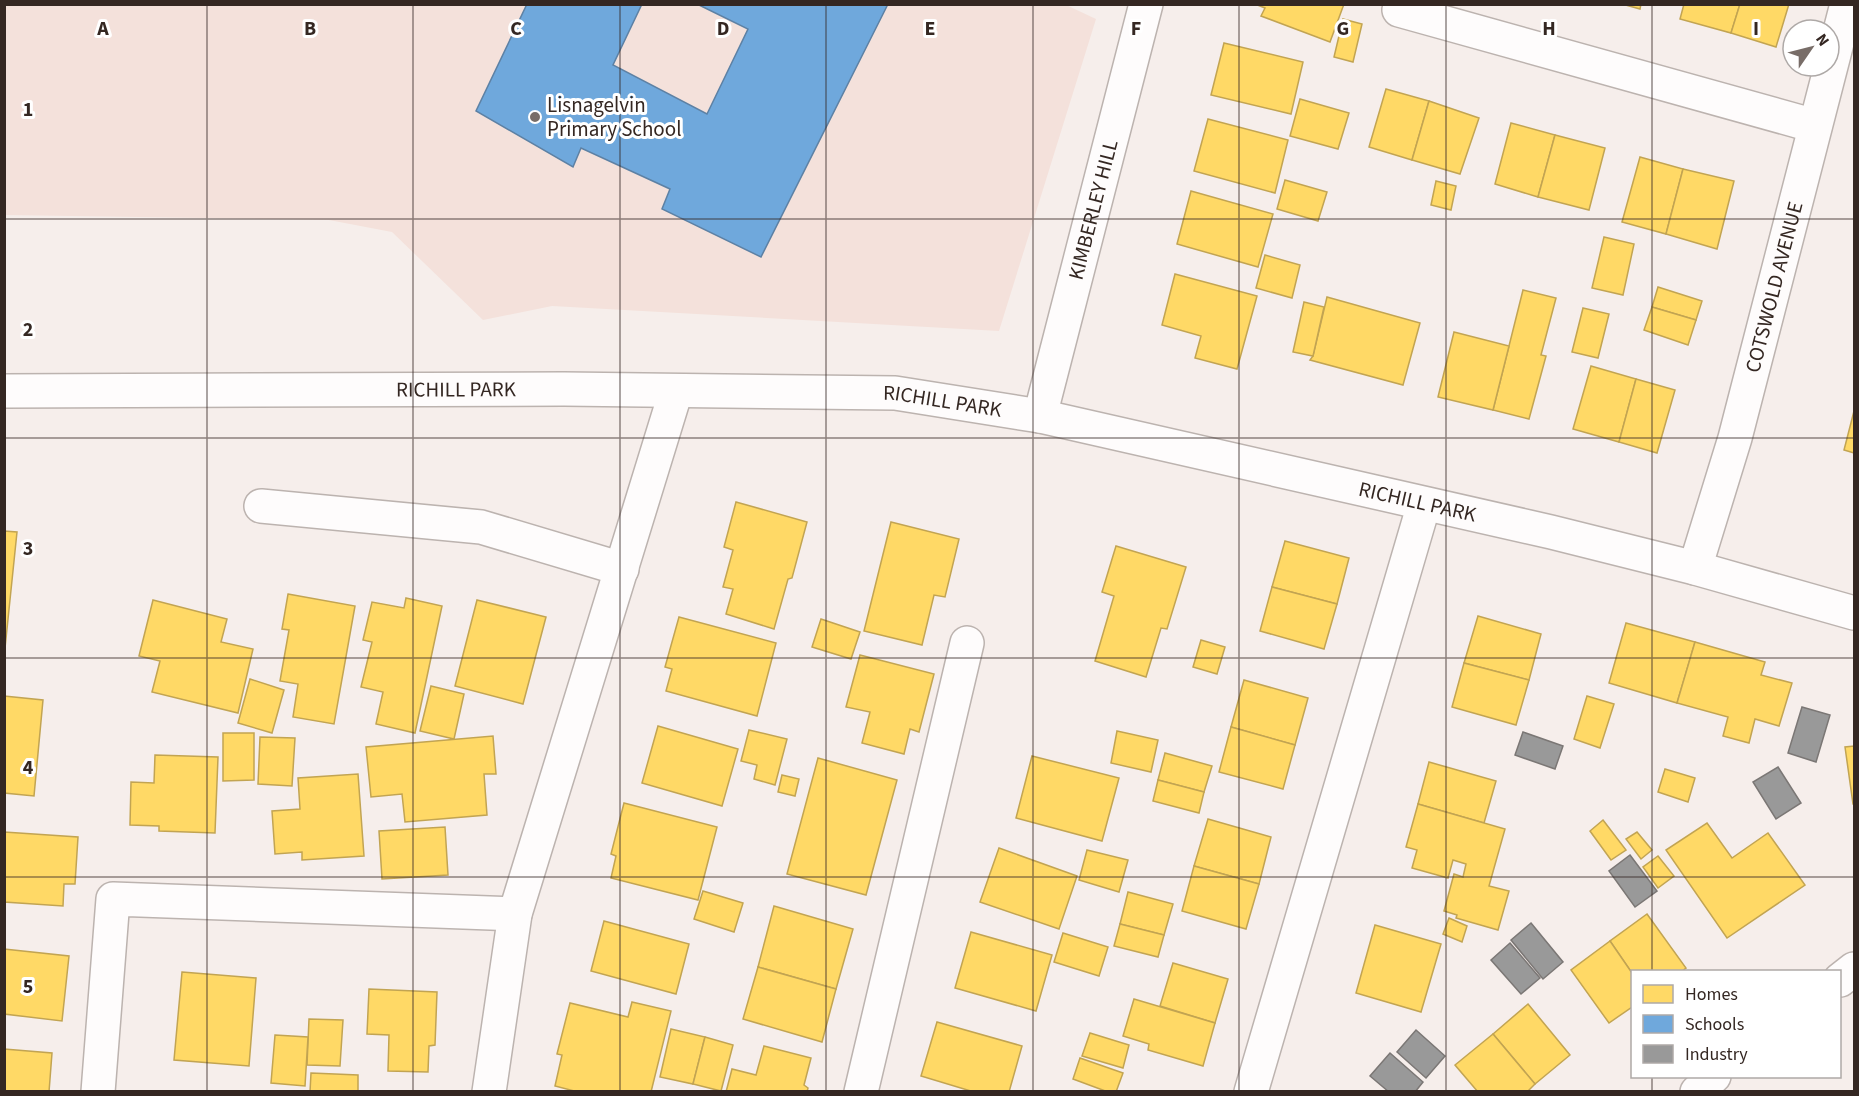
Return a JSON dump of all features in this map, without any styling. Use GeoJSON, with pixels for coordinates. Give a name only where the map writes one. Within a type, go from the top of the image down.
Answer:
{"type":"FeatureCollection","features":[{"type":"Feature","properties":{"kind":"street","name":"KIMBERLEY HILL"},"geometry":{"type":"LineString","coordinates":[[1040,416],[1146,4]]}},
{"type":"Feature","properties":{"kind":"street","name":"COTSWOLD AVENUE"},"geometry":{"type":"LineString","coordinates":[[1695,568],[1735,438],[1847,4]]}},
{"type":"Feature","properties":{"kind":"street"},"geometry":{"type":"LineString","coordinates":[[1399,10],[1815,126]]}},
{"type":"Feature","properties":{"kind":"street","name":"RICHILL PARK"},"geometry":{"type":"LineString","coordinates":[[4,391],[564,389],[894,393],[1040,416],[1551,532],[1695,568],[1854,613]]}},
{"type":"Feature","properties":{"kind":"street"},"geometry":{"type":"LineString","coordinates":[[489,1092],[515,914],[676,391]]}},
{"type":"Feature","properties":{"kind":"street"},"geometry":{"type":"LineString","coordinates":[[1251,1092],[1424,504]]}},
{"type":"Feature","properties":{"kind":"street"},"geometry":{"type":"LineString","coordinates":[[261,506],[481,526],[622,569]]}},
{"type":"Feature","properties":{"kind":"street"},"geometry":{"type":"LineString","coordinates":[[861,1092],[967,643]]}},
{"type":"Feature","properties":{"kind":"street"},"geometry":{"type":"LineString","coordinates":[[98,1092],[113,899],[515,914]]}},
{"type":"Feature","properties":{"kind":"street"},"geometry":{"type":"LineString","coordinates":[[1841,979],[1854,969]]}},
{"type":"Feature","properties":{"kind":"street"},"geometry":{"type":"LineString","coordinates":[[1696,1092],[1713,1078]]}},
{"type":"Feature","properties":{"kind":"shaded area","name":"Lisnagelvin Primary School"},"geometry":{"type":"Polygon","coordinates":[[[1064,4],[1096,19],[999,331],[552,306],[483,320],[392,232],[329,220],[5,215],[5,5],[1064,4]]]}},
{"type":"Feature","properties":{"kind":"building: Homes"},"geometry":{"type":"Polygon","coordinates":[[[1255,4],[1344,4],[1330,42],[1261,16],[1265,8],[1255,4]]]}},
{"type":"Feature","properties":{"kind":"building: Homes"},"geometry":{"type":"Polygon","coordinates":[[[1622,4],[1641,4],[1640,9],[1622,4]]]}},
{"type":"Feature","properties":{"kind":"building: Homes"},"geometry":{"type":"Polygon","coordinates":[[[1684,4],[1740,4],[1731,33],[1680,19],[1684,4]]]}},
{"type":"Feature","properties":{"kind":"building: Homes"},"geometry":{"type":"Polygon","coordinates":[[[1740,4],[1789,4],[1785,18],[1781,18],[1781,30],[1776,47],[1731,33],[1740,4]]]}},
{"type":"Feature","properties":{"kind":"building: Homes"},"geometry":{"type":"Polygon","coordinates":[[[1343,19],[1362,24],[1353,62],[1334,57],[1343,19]]]}},
{"type":"Feature","properties":{"kind":"building: Homes"},"geometry":{"type":"Polygon","coordinates":[[[1224,43],[1303,62],[1291,114],[1211,95],[1224,43]]]}},
{"type":"Feature","properties":{"kind":"building: Homes"},"geometry":{"type":"Polygon","coordinates":[[[1386,89],[1429,101],[1412,160],[1369,147],[1386,89]]]}},
{"type":"Feature","properties":{"kind":"building: Homes"},"geometry":{"type":"Polygon","coordinates":[[[1300,99],[1349,113],[1338,149],[1290,136],[1300,99]]]}},
{"type":"Feature","properties":{"kind":"building: Homes"},"geometry":{"type":"Polygon","coordinates":[[[1429,101],[1479,118],[1460,174],[1412,160],[1429,101]]]}},
{"type":"Feature","properties":{"kind":"building: Homes"},"geometry":{"type":"Polygon","coordinates":[[[1208,119],[1288,140],[1275,193],[1194,171],[1208,119]]]}},
{"type":"Feature","properties":{"kind":"building: Homes"},"geometry":{"type":"Polygon","coordinates":[[[1511,123],[1555,135],[1538,197],[1495,184],[1511,123]]]}},
{"type":"Feature","properties":{"kind":"building: Homes"},"geometry":{"type":"Polygon","coordinates":[[[1555,135],[1605,148],[1589,210],[1538,197],[1555,135]]]}},
{"type":"Feature","properties":{"kind":"building: Homes"},"geometry":{"type":"Polygon","coordinates":[[[1640,157],[1683,169],[1666,234],[1622,222],[1640,157]]]}},
{"type":"Feature","properties":{"kind":"building: Homes"},"geometry":{"type":"Polygon","coordinates":[[[1683,169],[1734,181],[1717,249],[1666,234],[1683,169]]]}},
{"type":"Feature","properties":{"kind":"building: Homes"},"geometry":{"type":"Polygon","coordinates":[[[1285,180],[1327,192],[1318,221],[1277,209],[1285,180]]]}},
{"type":"Feature","properties":{"kind":"building: Homes"},"geometry":{"type":"Polygon","coordinates":[[[1436,181],[1456,186],[1451,210],[1431,205],[1436,181]]]}},
{"type":"Feature","properties":{"kind":"building: Homes"},"geometry":{"type":"Polygon","coordinates":[[[1191,191],[1273,214],[1258,267],[1177,244],[1191,191]]]}},
{"type":"Feature","properties":{"kind":"building: Homes"},"geometry":{"type":"Polygon","coordinates":[[[1604,237],[1634,244],[1623,295],[1592,288],[1604,237]]]}},
{"type":"Feature","properties":{"kind":"building: Homes"},"geometry":{"type":"Polygon","coordinates":[[[1265,255],[1300,265],[1292,298],[1256,288],[1265,255]]]}},
{"type":"Feature","properties":{"kind":"building: Homes"},"geometry":{"type":"Polygon","coordinates":[[[1175,274],[1257,296],[1237,369],[1195,358],[1201,336],[1162,325],[1175,274]]]}},
{"type":"Feature","properties":{"kind":"building: Homes"},"geometry":{"type":"Polygon","coordinates":[[[1658,287],[1702,301],[1696,320],[1652,307],[1658,287]]]}},
{"type":"Feature","properties":{"kind":"building: Homes"},"geometry":{"type":"Polygon","coordinates":[[[1523,290],[1556,298],[1541,355],[1546,356],[1529,419],[1493,410],[1523,290]]]}},
{"type":"Feature","properties":{"kind":"building: Homes"},"geometry":{"type":"Polygon","coordinates":[[[1327,297],[1420,323],[1403,385],[1310,360],[1313,356],[1327,297]]]}},
{"type":"Feature","properties":{"kind":"building: Homes"},"geometry":{"type":"Polygon","coordinates":[[[1304,302],[1324,307],[1313,356],[1293,352],[1304,302]]]}},
{"type":"Feature","properties":{"kind":"building: Homes"},"geometry":{"type":"Polygon","coordinates":[[[1652,307],[1696,320],[1688,345],[1644,330],[1652,307]]]}},
{"type":"Feature","properties":{"kind":"building: Homes"},"geometry":{"type":"Polygon","coordinates":[[[1583,308],[1609,314],[1598,358],[1572,352],[1583,308]]]}},
{"type":"Feature","properties":{"kind":"building: Homes"},"geometry":{"type":"Polygon","coordinates":[[[1454,332],[1509,346],[1493,410],[1438,397],[1454,332]]]}},
{"type":"Feature","properties":{"kind":"building: Homes"},"geometry":{"type":"Polygon","coordinates":[[[1591,366],[1636,379],[1619,442],[1573,429],[1591,366]]]}},
{"type":"Feature","properties":{"kind":"building: Homes"},"geometry":{"type":"Polygon","coordinates":[[[1636,379],[1675,390],[1657,453],[1619,442],[1636,379]]]}},
{"type":"Feature","properties":{"kind":"building: Homes"},"geometry":{"type":"Polygon","coordinates":[[[1854,411],[1854,453],[1844,450],[1854,411]]]}},
{"type":"Feature","properties":{"kind":"building: Homes"},"geometry":{"type":"Polygon","coordinates":[[[736,502],[807,522],[792,578],[788,579],[774,629],[726,614],[733,589],[723,587],[733,550],[724,547],[736,502]]]}},
{"type":"Feature","properties":{"kind":"building: Homes"},"geometry":{"type":"Polygon","coordinates":[[[891,522],[959,539],[945,597],[934,595],[922,645],[864,631],[891,522]]]}},
{"type":"Feature","properties":{"kind":"building: Homes"},"geometry":{"type":"Polygon","coordinates":[[[4,531],[17,532],[4,658],[4,531]]]}},
{"type":"Feature","properties":{"kind":"building: Homes"},"geometry":{"type":"Polygon","coordinates":[[[1285,541],[1349,558],[1337,604],[1272,587],[1285,541]]]}},
{"type":"Feature","properties":{"kind":"building: Homes"},"geometry":{"type":"Polygon","coordinates":[[[1116,546],[1186,567],[1167,629],[1161,628],[1146,677],[1095,661],[1114,596],[1102,592],[1116,546]]]}},
{"type":"Feature","properties":{"kind":"building: Homes"},"geometry":{"type":"Polygon","coordinates":[[[1272,587],[1337,604],[1324,649],[1260,631],[1272,587]]]}},
{"type":"Feature","properties":{"kind":"building: Homes"},"geometry":{"type":"Polygon","coordinates":[[[288,594],[355,606],[334,724],[293,717],[298,684],[280,681],[289,630],[282,629],[288,594]]]}},
{"type":"Feature","properties":{"kind":"building: Homes"},"geometry":{"type":"Polygon","coordinates":[[[406,598],[442,606],[415,733],[376,724],[383,692],[361,687],[372,642],[363,640],[372,602],[404,608],[406,598]]]}},
{"type":"Feature","properties":{"kind":"building: Homes"},"geometry":{"type":"Polygon","coordinates":[[[153,600],[227,619],[221,642],[253,649],[238,713],[152,692],[160,661],[139,656],[153,600]]]}},
{"type":"Feature","properties":{"kind":"building: Homes"},"geometry":{"type":"Polygon","coordinates":[[[477,600],[546,617],[523,704],[455,686],[477,600]]]}},
{"type":"Feature","properties":{"kind":"building: Homes"},"geometry":{"type":"Polygon","coordinates":[[[1478,616],[1541,634],[1529,680],[1464,663],[1478,616]]]}},
{"type":"Feature","properties":{"kind":"building: Homes"},"geometry":{"type":"Polygon","coordinates":[[[679,617],[776,643],[757,716],[666,691],[672,669],[665,667],[679,617]]]}},
{"type":"Feature","properties":{"kind":"building: Homes"},"geometry":{"type":"Polygon","coordinates":[[[821,619],[860,632],[851,659],[812,647],[821,619]]]}},
{"type":"Feature","properties":{"kind":"building: Homes"},"geometry":{"type":"Polygon","coordinates":[[[1626,623],[1695,642],[1677,703],[1609,683],[1626,623]]]}},
{"type":"Feature","properties":{"kind":"building: Homes"},"geometry":{"type":"Polygon","coordinates":[[[1201,640],[1225,647],[1217,674],[1193,667],[1201,640]]]}},
{"type":"Feature","properties":{"kind":"building: Homes"},"geometry":{"type":"Polygon","coordinates":[[[1695,642],[1765,662],[1761,675],[1792,683],[1779,726],[1755,719],[1749,743],[1723,736],[1728,717],[1677,703],[1695,642]]]}},
{"type":"Feature","properties":{"kind":"building: Homes"},"geometry":{"type":"Polygon","coordinates":[[[860,655],[934,674],[919,732],[910,729],[904,754],[862,743],[870,712],[846,707],[860,655]]]}},
{"type":"Feature","properties":{"kind":"building: Homes"},"geometry":{"type":"Polygon","coordinates":[[[1464,663],[1529,680],[1516,725],[1452,707],[1464,663]]]}},
{"type":"Feature","properties":{"kind":"building: Homes"},"geometry":{"type":"Polygon","coordinates":[[[250,679],[284,690],[272,733],[238,723],[250,679]]]}},
{"type":"Feature","properties":{"kind":"building: Homes"},"geometry":{"type":"Polygon","coordinates":[[[1244,680],[1308,698],[1295,745],[1231,727],[1244,680]]]}},
{"type":"Feature","properties":{"kind":"building: Homes"},"geometry":{"type":"Polygon","coordinates":[[[431,686],[464,694],[454,739],[420,731],[431,686]]]}},
{"type":"Feature","properties":{"kind":"building: Homes"},"geometry":{"type":"Polygon","coordinates":[[[4,696],[43,700],[34,796],[4,793],[4,696]]]}},
{"type":"Feature","properties":{"kind":"building: Homes"},"geometry":{"type":"Polygon","coordinates":[[[1587,696],[1614,704],[1600,748],[1574,739],[1587,696]]]}},
{"type":"Feature","properties":{"kind":"building: Homes"},"geometry":{"type":"Polygon","coordinates":[[[658,726],[738,749],[722,806],[642,783],[658,726]]]}},
{"type":"Feature","properties":{"kind":"building: Homes"},"geometry":{"type":"Polygon","coordinates":[[[1231,727],[1295,745],[1283,789],[1219,772],[1231,727]]]}},
{"type":"Feature","properties":{"kind":"building: Homes"},"geometry":{"type":"Polygon","coordinates":[[[749,730],[787,739],[775,785],[754,779],[757,765],[741,761],[749,730]]]}},
{"type":"Feature","properties":{"kind":"building: Homes"},"geometry":{"type":"Polygon","coordinates":[[[1117,731],[1158,740],[1151,772],[1111,763],[1117,731]]]}},
{"type":"Feature","properties":{"kind":"building: Homes"},"geometry":{"type":"Polygon","coordinates":[[[223,733],[254,733],[254,780],[223,781],[223,733]]]}},
{"type":"Feature","properties":{"kind":"building: Homes"},"geometry":{"type":"Polygon","coordinates":[[[493,736],[496,774],[484,774],[487,815],[405,822],[402,794],[371,797],[366,747],[493,736]]]}},
{"type":"Feature","properties":{"kind":"building: Homes"},"geometry":{"type":"Polygon","coordinates":[[[260,737],[295,738],[292,786],[258,784],[260,737]]]}},
{"type":"Feature","properties":{"kind":"building: Homes"},"geometry":{"type":"Polygon","coordinates":[[[1854,746],[1854,804],[1853,804],[1845,747],[1854,746]]]}},
{"type":"Feature","properties":{"kind":"building: Homes"},"geometry":{"type":"Polygon","coordinates":[[[1165,753],[1212,766],[1204,792],[1158,780],[1165,753]]]}},
{"type":"Feature","properties":{"kind":"building: Homes"},"geometry":{"type":"Polygon","coordinates":[[[155,755],[218,757],[215,833],[159,831],[159,826],[130,825],[131,782],[154,783],[155,755]]]}},
{"type":"Feature","properties":{"kind":"building: Homes"},"geometry":{"type":"Polygon","coordinates":[[[1032,756],[1119,778],[1102,841],[1016,818],[1032,756]]]}},
{"type":"Feature","properties":{"kind":"building: Homes"},"geometry":{"type":"Polygon","coordinates":[[[818,758],[897,780],[866,895],[787,874],[818,758]]]}},
{"type":"Feature","properties":{"kind":"building: Homes"},"geometry":{"type":"Polygon","coordinates":[[[1429,762],[1496,781],[1484,823],[1418,804],[1429,762]]]}},
{"type":"Feature","properties":{"kind":"building: Homes"},"geometry":{"type":"Polygon","coordinates":[[[1665,769],[1695,778],[1688,802],[1658,792],[1665,769]]]}},
{"type":"Feature","properties":{"kind":"building: Homes"},"geometry":{"type":"Polygon","coordinates":[[[358,774],[364,856],[302,860],[302,852],[275,854],[272,811],[300,809],[298,778],[358,774]]]}},
{"type":"Feature","properties":{"kind":"building: Homes"},"geometry":{"type":"Polygon","coordinates":[[[782,775],[799,779],[795,796],[778,792],[782,775]]]}},
{"type":"Feature","properties":{"kind":"building: Homes"},"geometry":{"type":"Polygon","coordinates":[[[1158,780],[1204,792],[1199,813],[1153,801],[1158,780]]]}},
{"type":"Feature","properties":{"kind":"building: Homes"},"geometry":{"type":"Polygon","coordinates":[[[624,803],[717,827],[698,900],[611,878],[616,856],[611,854],[624,803]]]}},
{"type":"Feature","properties":{"kind":"building: Homes"},"geometry":{"type":"Polygon","coordinates":[[[1418,804],[1505,829],[1489,886],[1509,891],[1498,930],[1456,918],[1457,915],[1444,911],[1454,874],[1463,877],[1466,864],[1453,860],[1448,878],[1412,868],[1417,850],[1406,847],[1418,804]]]}},
{"type":"Feature","properties":{"kind":"building: Homes"},"geometry":{"type":"Polygon","coordinates":[[[1208,819],[1271,837],[1259,884],[1194,866],[1208,819]]]}},
{"type":"Feature","properties":{"kind":"building: Homes"},"geometry":{"type":"Polygon","coordinates":[[[1603,820],[1626,850],[1611,860],[1590,831],[1603,820]]]}},
{"type":"Feature","properties":{"kind":"building: Homes"},"geometry":{"type":"Polygon","coordinates":[[[1707,823],[1732,858],[1768,833],[1805,885],[1727,938],[1666,850],[1707,823]]]}},
{"type":"Feature","properties":{"kind":"building: Homes"},"geometry":{"type":"Polygon","coordinates":[[[445,827],[448,875],[382,879],[379,831],[445,827]]]}},
{"type":"Feature","properties":{"kind":"building: Homes"},"geometry":{"type":"Polygon","coordinates":[[[4,832],[78,837],[75,884],[64,884],[63,906],[4,902],[4,832]]]}},
{"type":"Feature","properties":{"kind":"building: Homes"},"geometry":{"type":"Polygon","coordinates":[[[1637,832],[1652,850],[1641,859],[1626,839],[1637,832]]]}},
{"type":"Feature","properties":{"kind":"building: Homes"},"geometry":{"type":"Polygon","coordinates":[[[999,848],[1077,876],[1059,929],[980,902],[999,848]]]}},
{"type":"Feature","properties":{"kind":"building: Homes"},"geometry":{"type":"Polygon","coordinates":[[[1087,850],[1128,860],[1119,892],[1079,880],[1087,850]]]}},
{"type":"Feature","properties":{"kind":"building: Homes"},"geometry":{"type":"Polygon","coordinates":[[[1658,856],[1674,876],[1658,888],[1643,867],[1658,856]]]}},
{"type":"Feature","properties":{"kind":"building: Homes"},"geometry":{"type":"Polygon","coordinates":[[[1194,866],[1259,884],[1246,929],[1182,911],[1194,866]]]}},
{"type":"Feature","properties":{"kind":"building: Homes"},"geometry":{"type":"Polygon","coordinates":[[[703,891],[743,903],[734,932],[694,919],[703,891]]]}},
{"type":"Feature","properties":{"kind":"building: Homes"},"geometry":{"type":"Polygon","coordinates":[[[1128,892],[1173,904],[1164,935],[1120,924],[1128,892]]]}},
{"type":"Feature","properties":{"kind":"building: Homes"},"geometry":{"type":"Polygon","coordinates":[[[774,906],[853,929],[836,989],[758,967],[774,906]]]}},
{"type":"Feature","properties":{"kind":"building: Homes"},"geometry":{"type":"Polygon","coordinates":[[[1647,914],[1686,968],[1684,970],[1631,972],[1610,941],[1647,914]]]}},
{"type":"Feature","properties":{"kind":"building: Homes"},"geometry":{"type":"Polygon","coordinates":[[[1449,918],[1467,926],[1462,942],[1443,934],[1449,918]]]}},
{"type":"Feature","properties":{"kind":"building: Homes"},"geometry":{"type":"Polygon","coordinates":[[[604,921],[689,944],[676,994],[591,971],[604,921]]]}},
{"type":"Feature","properties":{"kind":"building: Homes"},"geometry":{"type":"Polygon","coordinates":[[[1120,924],[1164,935],[1158,957],[1114,946],[1120,924]]]}},
{"type":"Feature","properties":{"kind":"building: Homes"},"geometry":{"type":"Polygon","coordinates":[[[1375,925],[1441,944],[1421,1012],[1356,993],[1375,925]]]}},
{"type":"Feature","properties":{"kind":"building: Homes"},"geometry":{"type":"Polygon","coordinates":[[[971,932],[1052,955],[1036,1011],[955,988],[971,932]]]}},
{"type":"Feature","properties":{"kind":"building: Homes"},"geometry":{"type":"Polygon","coordinates":[[[1063,933],[1108,947],[1099,976],[1054,962],[1063,933]]]}},
{"type":"Feature","properties":{"kind":"building: Homes"},"geometry":{"type":"Polygon","coordinates":[[[1610,941],[1631,972],[1631,1008],[1609,1023],[1571,970],[1610,941]]]}},
{"type":"Feature","properties":{"kind":"building: Homes"},"geometry":{"type":"Polygon","coordinates":[[[4,949],[69,956],[62,1021],[4,1014],[4,949]]]}},
{"type":"Feature","properties":{"kind":"building: Homes"},"geometry":{"type":"Polygon","coordinates":[[[1173,963],[1228,979],[1215,1023],[1160,1006],[1173,963]]]}},
{"type":"Feature","properties":{"kind":"building: Homes"},"geometry":{"type":"Polygon","coordinates":[[[758,967],[836,989],[822,1042],[743,1019],[758,967]]]}},
{"type":"Feature","properties":{"kind":"building: Homes"},"geometry":{"type":"Polygon","coordinates":[[[182,972],[256,978],[249,1066],[174,1060],[182,972]]]}},
{"type":"Feature","properties":{"kind":"building: Homes"},"geometry":{"type":"Polygon","coordinates":[[[369,989],[437,992],[435,1045],[429,1046],[428,1072],[388,1071],[389,1035],[367,1034],[369,989]]]}},
{"type":"Feature","properties":{"kind":"building: Homes"},"geometry":{"type":"Polygon","coordinates":[[[1134,999],[1215,1023],[1203,1066],[1148,1050],[1149,1044],[1123,1036],[1134,999]]]}},
{"type":"Feature","properties":{"kind":"building: Homes"},"geometry":{"type":"Polygon","coordinates":[[[632,1002],[671,1011],[651,1092],[578,1092],[555,1086],[562,1055],[557,1054],[570,1003],[628,1017],[632,1002]]]}},
{"type":"Feature","properties":{"kind":"building: Homes"},"geometry":{"type":"Polygon","coordinates":[[[1528,1004],[1570,1055],[1535,1084],[1493,1034],[1528,1004]]]}},
{"type":"Feature","properties":{"kind":"building: Homes"},"geometry":{"type":"Polygon","coordinates":[[[309,1019],[343,1020],[340,1066],[307,1065],[309,1019]]]}},
{"type":"Feature","properties":{"kind":"building: Homes"},"geometry":{"type":"Polygon","coordinates":[[[937,1022],[1022,1046],[1009,1092],[974,1092],[921,1076],[937,1022]]]}},
{"type":"Feature","properties":{"kind":"building: Homes"},"geometry":{"type":"Polygon","coordinates":[[[671,1029],[705,1037],[693,1084],[660,1077],[671,1029]]]}},
{"type":"Feature","properties":{"kind":"building: Homes"},"geometry":{"type":"Polygon","coordinates":[[[1090,1033],[1129,1045],[1123,1068],[1082,1056],[1090,1033]]]}},
{"type":"Feature","properties":{"kind":"building: Homes"},"geometry":{"type":"Polygon","coordinates":[[[1493,1034],[1535,1084],[1527,1092],[1478,1092],[1455,1065],[1493,1034]]]}},
{"type":"Feature","properties":{"kind":"building: Homes"},"geometry":{"type":"Polygon","coordinates":[[[275,1035],[308,1037],[305,1086],[271,1083],[275,1035]]]}},
{"type":"Feature","properties":{"kind":"building: Homes"},"geometry":{"type":"Polygon","coordinates":[[[705,1037],[733,1045],[721,1091],[693,1084],[705,1037]]]}},
{"type":"Feature","properties":{"kind":"building: Homes"},"geometry":{"type":"Polygon","coordinates":[[[764,1046],[811,1058],[804,1085],[808,1088],[807,1092],[726,1092],[732,1069],[756,1075],[764,1046]]]}},
{"type":"Feature","properties":{"kind":"building: Homes"},"geometry":{"type":"Polygon","coordinates":[[[4,1049],[52,1053],[49,1092],[4,1092],[4,1049]]]}},
{"type":"Feature","properties":{"kind":"building: Homes"},"geometry":{"type":"Polygon","coordinates":[[[1080,1058],[1123,1073],[1116,1092],[1108,1092],[1073,1079],[1080,1058]]]}},
{"type":"Feature","properties":{"kind":"building: Homes"},"geometry":{"type":"Polygon","coordinates":[[[311,1073],[358,1075],[358,1092],[310,1092],[311,1073]]]}},
{"type":"Feature","properties":{"kind":"building: Schools"},"geometry":{"type":"Polygon","coordinates":[[[527,4],[642,4],[613,65],[707,114],[748,29],[697,4],[888,4],[761,257],[662,209],[670,189],[581,148],[573,167],[476,111],[527,4]]]}},
{"type":"Feature","properties":{"kind":"building: Industry"},"geometry":{"type":"Polygon","coordinates":[[[1802,707],[1830,715],[1816,762],[1788,753],[1802,707]]]}},
{"type":"Feature","properties":{"kind":"building: Industry"},"geometry":{"type":"Polygon","coordinates":[[[1523,732],[1563,746],[1555,769],[1515,755],[1523,732]]]}},
{"type":"Feature","properties":{"kind":"building: Industry"},"geometry":{"type":"Polygon","coordinates":[[[1778,767],[1801,803],[1776,819],[1753,782],[1778,767]]]}},
{"type":"Feature","properties":{"kind":"building: Industry"},"geometry":{"type":"Polygon","coordinates":[[[1630,855],[1657,891],[1635,907],[1609,871],[1630,855]]]}},
{"type":"Feature","properties":{"kind":"building: Industry"},"geometry":{"type":"Polygon","coordinates":[[[1531,923],[1563,962],[1543,979],[1511,940],[1531,923]]]}},
{"type":"Feature","properties":{"kind":"building: Industry"},"geometry":{"type":"Polygon","coordinates":[[[1510,943],[1540,978],[1521,994],[1491,960],[1510,943]]]}},
{"type":"Feature","properties":{"kind":"building: Industry"},"geometry":{"type":"Polygon","coordinates":[[[1416,1030],[1445,1056],[1426,1078],[1397,1052],[1416,1030]]]}},
{"type":"Feature","properties":{"kind":"building: Industry"},"geometry":{"type":"Polygon","coordinates":[[[1390,1053],[1423,1082],[1415,1092],[1389,1092],[1370,1076],[1390,1053]]]}},
{"type":"Feature","properties":{"kind":"place","name":"Lisnagelvin Primary School"},"geometry":{"type":"Point","coordinates":[535,117]}}]}
